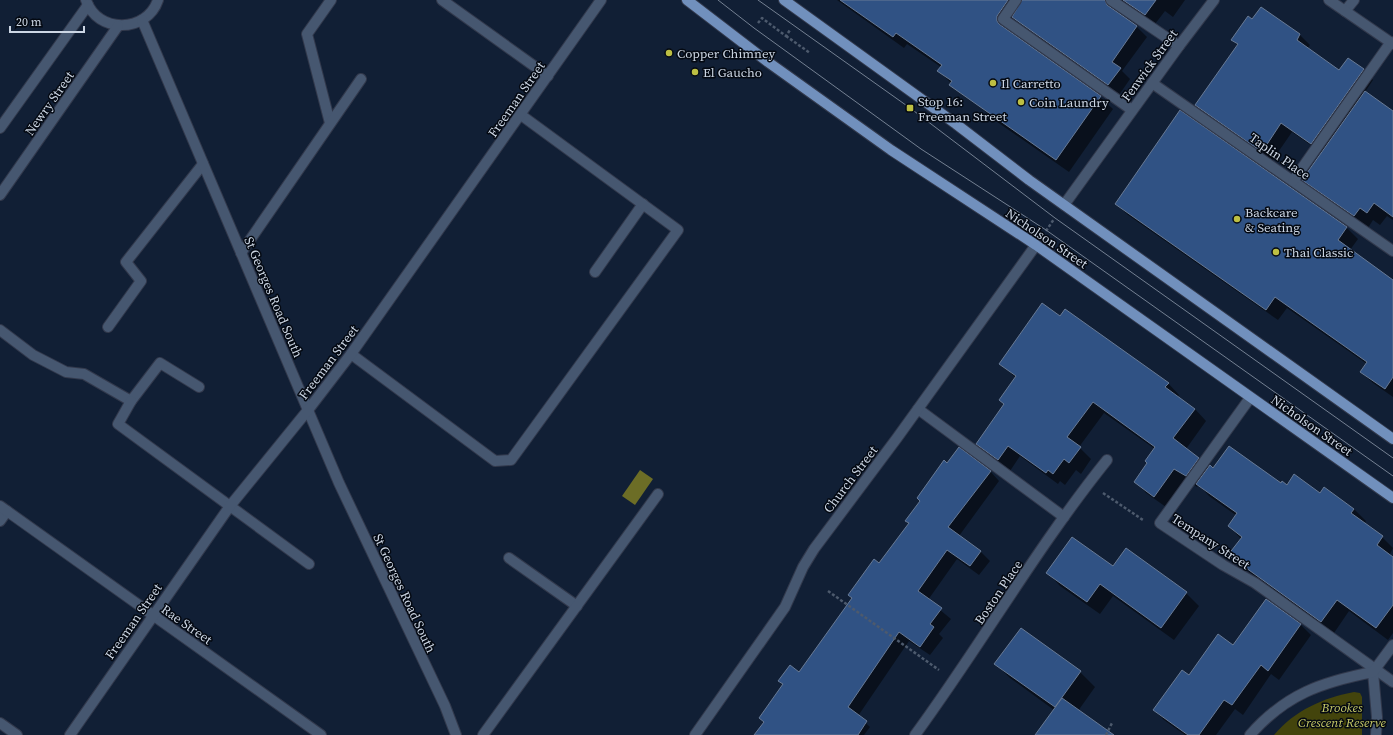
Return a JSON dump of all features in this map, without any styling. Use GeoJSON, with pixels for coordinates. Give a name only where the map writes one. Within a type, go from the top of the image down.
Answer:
{"type":"FeatureCollection","features":[{"type":"Feature","properties":{"kind":"main road","name":"Nicholson Street"},"geometry":{"type":"LineString","coordinates":[[687,0],[780,71],[891,150],[1036,245],[1393,498]]}},
{"type":"Feature","properties":{"kind":"main road"},"geometry":{"type":"LineString","coordinates":[[784,0],[956,124],[1064,205],[1393,439]]}},
{"type":"Feature","properties":{"kind":"street"},"geometry":{"type":"LineString","coordinates":[[87,3],[95,15],[106,22],[118,26],[131,25],[142,20],[151,13],[158,0]]}},
{"type":"Feature","properties":{"kind":"street"},"geometry":{"type":"LineString","coordinates":[[330,123],[307,34],[331,0]]}},
{"type":"Feature","properties":{"kind":"street"},"geometry":{"type":"LineString","coordinates":[[442,0],[548,76]]}},
{"type":"Feature","properties":{"kind":"street","name":"Freeman Street"},"geometry":{"type":"LineString","coordinates":[[70,735],[230,506],[308,410],[351,354],[601,0]]}},
{"type":"Feature","properties":{"kind":"street"},"geometry":{"type":"LineString","coordinates":[[1016,0],[1003,19],[1132,110]]}},
{"type":"Feature","properties":{"kind":"street"},"geometry":{"type":"LineString","coordinates":[[1111,0],[1179,46]]}},
{"type":"Feature","properties":{"kind":"street","name":"Fenwick Street"},"geometry":{"type":"LineString","coordinates":[[1064,205],[1132,110],[1214,0]]}},
{"type":"Feature","properties":{"kind":"street"},"geometry":{"type":"LineString","coordinates":[[1293,181],[1392,43],[1329,0]]}},
{"type":"Feature","properties":{"kind":"street"},"geometry":{"type":"LineString","coordinates":[[1345,11],[1354,0]]}},
{"type":"Feature","properties":{"kind":"street","name":"Newry Street"},"geometry":{"type":"LineString","coordinates":[[0,128],[87,3]]}},
{"type":"Feature","properties":{"kind":"street","name":"St Georges Road South"},"geometry":{"type":"LineString","coordinates":[[142,20],[339,483],[445,706],[456,735]]}},
{"type":"Feature","properties":{"kind":"street","name":"Newry Street"},"geometry":{"type":"LineString","coordinates":[[0,195],[118,26]]}},
{"type":"Feature","properties":{"kind":"street"},"geometry":{"type":"LineString","coordinates":[[241,253],[361,78]]}},
{"type":"Feature","properties":{"kind":"street","name":"Taplin Place"},"geometry":{"type":"LineString","coordinates":[[1152,83],[1393,251]]}},
{"type":"Feature","properties":{"kind":"street"},"geometry":{"type":"LineString","coordinates":[[351,354],[495,460],[512,460],[678,230],[521,115]]}},
{"type":"Feature","properties":{"kind":"street"},"geometry":{"type":"LineString","coordinates":[[108,326],[141,281],[126,262],[203,164]]}},
{"type":"Feature","properties":{"kind":"street"},"geometry":{"type":"LineString","coordinates":[[594,272],[643,204]]}},
{"type":"Feature","properties":{"kind":"street","name":"Church Street"},"geometry":{"type":"LineString","coordinates":[[695,735],[785,607],[803,567],[814,549],[918,409],[1036,245]]}},
{"type":"Feature","properties":{"kind":"street"},"geometry":{"type":"LineString","coordinates":[[0,330],[33,355],[66,372],[84,374],[130,401]]}},
{"type":"Feature","properties":{"kind":"street"},"geometry":{"type":"LineString","coordinates":[[199,387],[160,363],[130,401],[118,424],[309,564]]}},
{"type":"Feature","properties":{"kind":"street","name":"Tempany Street"},"geometry":{"type":"LineString","coordinates":[[1250,398],[1160,524],[1223,565],[1255,583],[1374,670]]}},
{"type":"Feature","properties":{"kind":"street"},"geometry":{"type":"LineString","coordinates":[[918,409],[1064,518]]}},
{"type":"Feature","properties":{"kind":"street","name":"Boston Place"},"geometry":{"type":"LineString","coordinates":[[915,735],[954,681],[1064,518],[1107,460]]}},
{"type":"Feature","properties":{"kind":"street"},"geometry":{"type":"LineString","coordinates":[[484,735],[658,494]]}},
{"type":"Feature","properties":{"kind":"street"},"geometry":{"type":"LineString","coordinates":[[0,520],[3,509]]}},
{"type":"Feature","properties":{"kind":"street","name":"Rae Street"},"geometry":{"type":"LineString","coordinates":[[3,509],[321,735]]}},
{"type":"Feature","properties":{"kind":"street"},"geometry":{"type":"LineString","coordinates":[[509,558],[577,606]]}},
{"type":"Feature","properties":{"kind":"street"},"geometry":{"type":"LineString","coordinates":[[1250,735],[1272,714],[1299,695],[1327,682],[1374,670],[1393,645]]}},
{"type":"Feature","properties":{"kind":"street"},"geometry":{"type":"LineString","coordinates":[[1374,670],[1393,682]]}},
{"type":"Feature","properties":{"kind":"street"},"geometry":{"type":"LineString","coordinates":[[1374,670],[1377,717],[1376,735]]}},
{"type":"Feature","properties":{"kind":"street"},"geometry":{"type":"LineString","coordinates":[[0,723],[17,735]]}},
{"type":"Feature","properties":{"kind":"path"},"geometry":{"type":"LineString","coordinates":[[758,23],[762,18],[810,52]]}},
{"type":"Feature","properties":{"kind":"path"},"geometry":{"type":"LineString","coordinates":[[786,36],[790,30]]}},
{"type":"Feature","properties":{"kind":"path"},"geometry":{"type":"LineString","coordinates":[[1036,245],[1064,205]]}},
{"type":"Feature","properties":{"kind":"path"},"geometry":{"type":"LineString","coordinates":[[1089,483],[1147,523]]}},
{"type":"Feature","properties":{"kind":"path"},"geometry":{"type":"LineString","coordinates":[[828,591],[954,681]]}},
{"type":"Feature","properties":{"kind":"path"},"geometry":{"type":"LineString","coordinates":[[1106,735],[1112,723]]}},
{"type":"Feature","properties":{"kind":"green space","name":"Brookes Crescent Reserve"},"geometry":{"type":"Polygon","coordinates":[[[1354,692],[1360,693],[1362,697],[1362,735],[1274,735],[1282,726],[1310,706],[1331,698],[1354,692]]]}},
{"type":"Feature","properties":{"kind":"shaded area"},"geometry":{"type":"Polygon","coordinates":[[[640,470],[653,479],[635,505],[622,496],[640,470]]]}},
{"type":"Feature","properties":{"kind":"building"},"geometry":{"type":"Polygon","coordinates":[[[840,0],[1008,0],[997,16],[997,21],[999,24],[1101,96],[1056,160],[949,85],[952,81],[937,71],[942,65],[896,33],[893,37],[840,0]]]}},
{"type":"Feature","properties":{"kind":"building"},"geometry":{"type":"Polygon","coordinates":[[[1022,0],[1105,0],[1107,5],[1137,26],[1112,62],[1121,68],[1108,85],[1012,17],[1022,0]]]}},
{"type":"Feature","properties":{"kind":"building"},"geometry":{"type":"Polygon","coordinates":[[[1123,0],[1156,0],[1145,15],[1123,0]]]}},
{"type":"Feature","properties":{"kind":"building"},"geometry":{"type":"Polygon","coordinates":[[[1261,7],[1300,34],[1297,40],[1339,70],[1348,58],[1364,69],[1311,144],[1281,123],[1262,152],[1195,105],[1238,44],[1231,40],[1248,16],[1252,19],[1261,7]]]}},
{"type":"Feature","properties":{"kind":"building"},"geometry":{"type":"Polygon","coordinates":[[[1365,91],[1393,111],[1393,217],[1374,203],[1367,213],[1360,208],[1354,216],[1302,180],[1365,91]]]}},
{"type":"Feature","properties":{"kind":"building"},"geometry":{"type":"Polygon","coordinates":[[[1180,110],[1347,227],[1338,240],[1393,280],[1393,377],[1385,389],[1360,372],[1367,362],[1275,297],[1266,310],[1115,204],[1180,110]]]}},
{"type":"Feature","properties":{"kind":"building"},"geometry":{"type":"Polygon","coordinates":[[[1042,303],[1060,316],[1065,309],[1169,383],[1165,387],[1195,409],[1173,438],[1199,458],[1186,476],[1174,469],[1154,497],[1134,482],[1147,463],[1145,461],[1155,447],[1093,402],[1067,437],[1081,447],[1069,463],[1064,459],[1053,474],[1048,470],[1046,473],[1008,446],[998,460],[976,444],[1004,404],[999,400],[1016,376],[999,364],[1042,303]]]}},
{"type":"Feature","properties":{"kind":"building"},"geometry":{"type":"Polygon","coordinates":[[[1229,446],[1281,483],[1282,481],[1287,485],[1294,474],[1320,493],[1324,487],[1354,509],[1351,513],[1383,536],[1377,545],[1393,557],[1393,605],[1376,628],[1337,600],[1321,622],[1228,555],[1242,537],[1228,526],[1237,513],[1196,484],[1210,465],[1213,468],[1229,446]]]}},
{"type":"Feature","properties":{"kind":"building"},"geometry":{"type":"Polygon","coordinates":[[[959,447],[991,471],[948,527],[981,551],[970,566],[947,550],[918,591],[942,608],[930,624],[934,627],[920,647],[899,632],[848,707],[867,721],[858,735],[754,735],[764,722],[759,718],[783,684],[778,681],[790,665],[799,672],[852,598],[848,595],[874,559],[879,563],[909,523],[905,521],[920,501],[917,498],[944,460],[947,463],[959,447]]]}},
{"type":"Feature","properties":{"kind":"building"},"geometry":{"type":"Polygon","coordinates":[[[1072,537],[1113,566],[1126,548],[1187,592],[1161,628],[1100,584],[1087,602],[1046,573],[1072,537]]]}},
{"type":"Feature","properties":{"kind":"building"},"geometry":{"type":"Polygon","coordinates":[[[1266,599],[1301,624],[1268,671],[1261,665],[1232,705],[1224,700],[1199,735],[1188,735],[1153,710],[1182,670],[1189,675],[1218,634],[1233,645],[1266,599]]]}},
{"type":"Feature","properties":{"kind":"building"},"geometry":{"type":"Polygon","coordinates":[[[1021,628],[1081,671],[1055,707],[994,664],[1021,628]]]}},
{"type":"Feature","properties":{"kind":"building"},"geometry":{"type":"Polygon","coordinates":[[[1062,698],[1114,735],[1035,735],[1062,698]]]}},
{"type":"Feature","properties":{"kind":"tram line"},"geometry":{"type":"LineString","coordinates":[[718,0],[754,28],[921,149],[1046,230],[1393,476]]}},
{"type":"Feature","properties":{"kind":"tram line"},"geometry":{"type":"LineString","coordinates":[[758,0],[910,108],[1055,218],[1393,458]]}},
{"type":"Feature","properties":{"kind":"place","name":"Copper Chimney"},"geometry":{"type":"Point","coordinates":[669,53]}},
{"type":"Feature","properties":{"kind":"place","name":"El Gaucho"},"geometry":{"type":"Point","coordinates":[695,72]}},
{"type":"Feature","properties":{"kind":"place","name":"Il Carretto"},"geometry":{"type":"Point","coordinates":[993,83]}},
{"type":"Feature","properties":{"kind":"place","name":"Coin Laundry"},"geometry":{"type":"Point","coordinates":[1021,102]}},
{"type":"Feature","properties":{"kind":"place","name":"Stop 16: Freeman Street"},"geometry":{"type":"Point","coordinates":[910,108]}},
{"type":"Feature","properties":{"kind":"place","name":"Backcare & Seating"},"geometry":{"type":"Point","coordinates":[1237,219]}},
{"type":"Feature","properties":{"kind":"place","name":"Thai Classic"},"geometry":{"type":"Point","coordinates":[1276,252]}}]}
